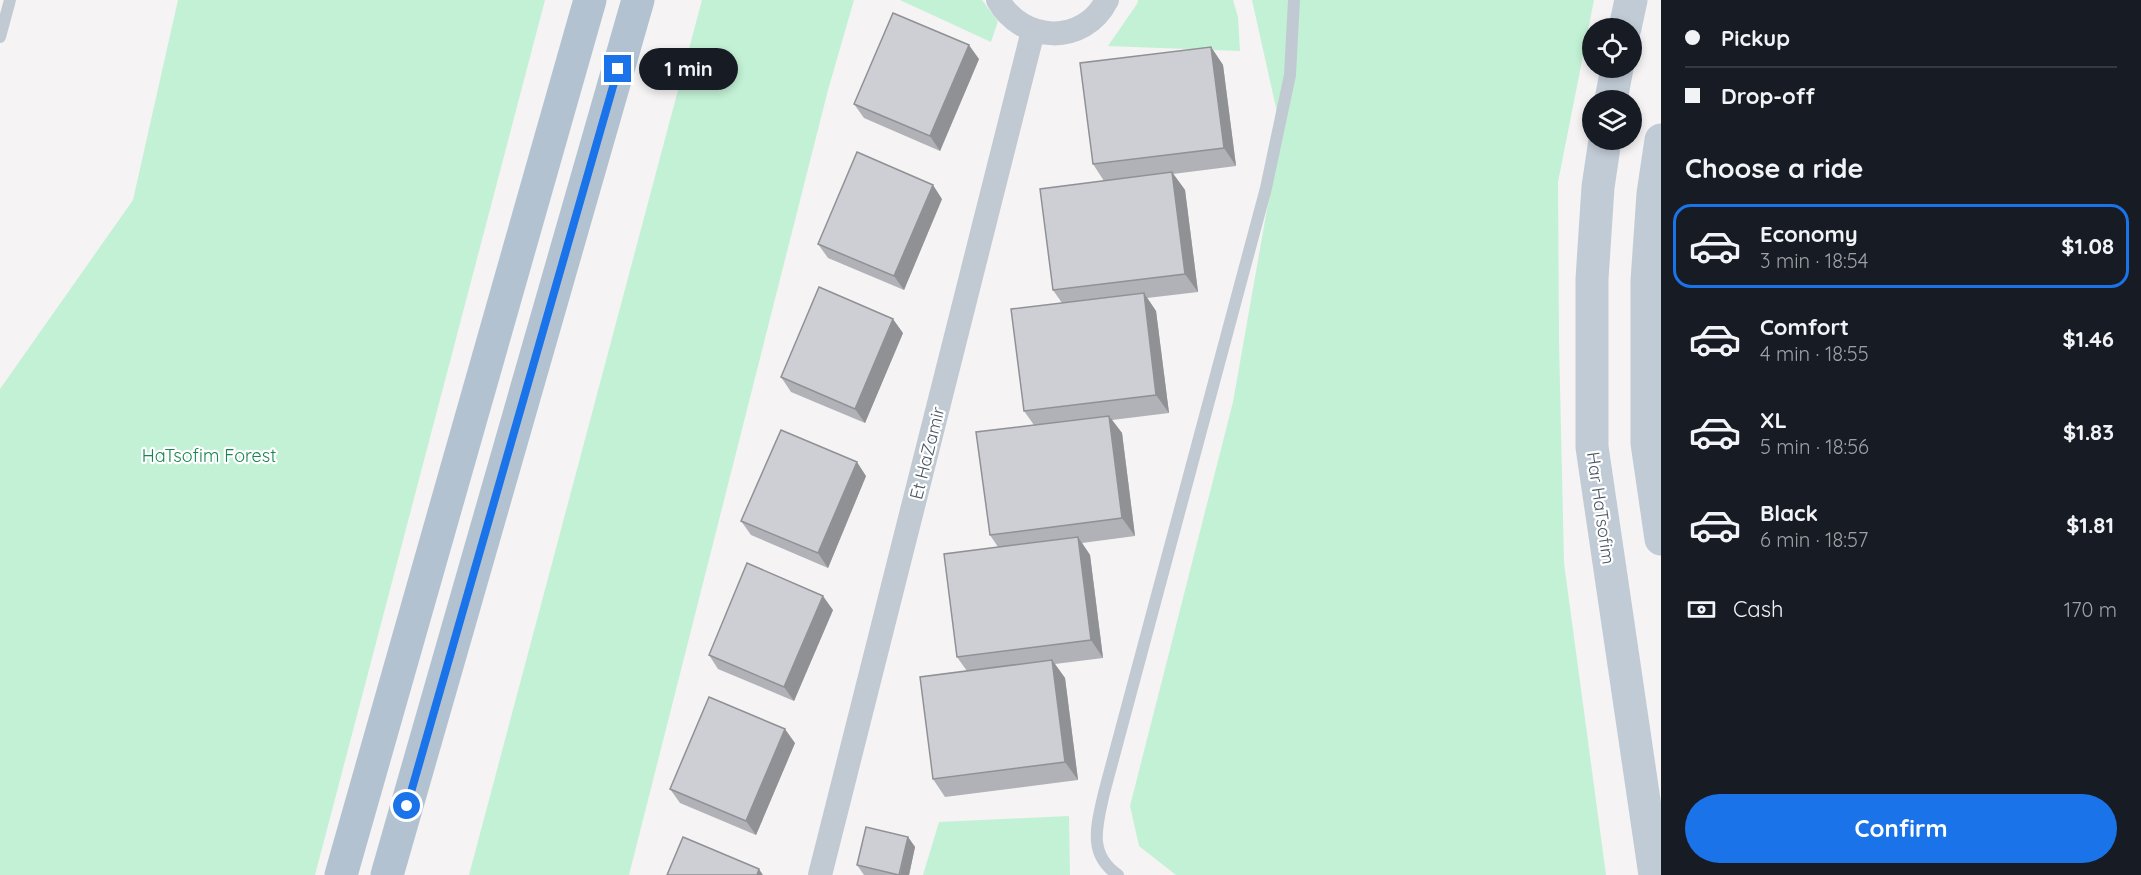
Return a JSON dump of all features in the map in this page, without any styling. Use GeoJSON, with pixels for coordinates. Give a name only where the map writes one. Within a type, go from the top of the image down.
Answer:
{"type":"FeatureCollection","features":[{"type":"Feature","properties":{"kind":"main road"},"geometry":{"type":"LineString","coordinates":[[340,875],[590,0]]}},
{"type":"Feature","properties":{"kind":"main road"},"geometry":{"type":"LineString","coordinates":[[387,875],[638,0]]}},
{"type":"Feature","properties":{"kind":"main road"},"geometry":{"type":"LineString","coordinates":[[1627,18],[1630,0]]}},
{"type":"Feature","properties":{"kind":"main road"},"geometry":{"type":"LineString","coordinates":[[1661,140],[1653,194],[1647,281],[1647,443],[1661,539]]}},
{"type":"Feature","properties":{"kind":"main road","name":"Har HaTsofim"},"geometry":{"type":"LineString","coordinates":[[1604,150],[1598,187],[1592,279],[1592,447],[1655,875]]}},
{"type":"Feature","properties":{"kind":"street"},"geometry":{"type":"LineString","coordinates":[[998,0],[1005,12],[1021,26],[1033,31],[1054,34],[1075,30],[1093,19],[1107,0]]}},
{"type":"Feature","properties":{"kind":"street","name":"Et HaZamir"},"geometry":{"type":"LineString","coordinates":[[820,875],[1033,31]]}},
{"type":"Feature","properties":{"kind":"lane"},"geometry":{"type":"LineString","coordinates":[[0,37],[9,0]]}},
{"type":"Feature","properties":{"kind":"lane"},"geometry":{"type":"LineString","coordinates":[[1118,875],[1100,857],[1096,832],[1104,794],[1266,188],[1290,75],[1294,0]]}},
{"type":"Feature","properties":{"kind":"green space","name":"HaTsofim Forest"},"geometry":{"type":"Polygon","coordinates":[[[178,0],[545,0],[315,875],[0,875],[0,389],[133,200],[178,0]]]}},
{"type":"Feature","properties":{"kind":"green space"},"geometry":{"type":"Polygon","coordinates":[[[702,0],[854,0],[828,90],[629,875],[469,875],[702,0]]]}},
{"type":"Feature","properties":{"kind":"green space"},"geometry":{"type":"Polygon","coordinates":[[[900,0],[982,0],[998,21],[991,42],[900,0]]]}},
{"type":"Feature","properties":{"kind":"green space"},"geometry":{"type":"Polygon","coordinates":[[[1138,0],[1233,0],[1238,17],[1240,51],[1108,46],[1138,0]]]}},
{"type":"Feature","properties":{"kind":"green space"},"geometry":{"type":"Polygon","coordinates":[[[1252,0],[1594,0],[1590,18],[1582,18],[1582,61],[1558,182],[1559,343],[1564,563],[1606,875],[1176,875],[1139,846],[1130,806],[1233,402],[1281,130],[1252,0]]]}},
{"type":"Feature","properties":{"kind":"green space"},"geometry":{"type":"Polygon","coordinates":[[[1069,816],[1070,875],[923,875],[939,822],[1069,816]]]}},
{"type":"Feature","properties":{"kind":"building"},"geometry":{"type":"Polygon","coordinates":[[[893,13],[969,45],[930,136],[854,104],[893,13]]]}},
{"type":"Feature","properties":{"kind":"building"},"geometry":{"type":"Polygon","coordinates":[[[1211,47],[1224,148],[1093,164],[1080,63],[1211,47]]]}},
{"type":"Feature","properties":{"kind":"building"},"geometry":{"type":"Polygon","coordinates":[[[857,152],[933,185],[894,276],[818,244],[857,152]]]}},
{"type":"Feature","properties":{"kind":"building"},"geometry":{"type":"Polygon","coordinates":[[[1172,172],[1185,274],[1053,290],[1040,189],[1172,172]]]}},
{"type":"Feature","properties":{"kind":"building"},"geometry":{"type":"Polygon","coordinates":[[[819,287],[893,319],[855,409],[781,377],[819,287]]]}},
{"type":"Feature","properties":{"kind":"building"},"geometry":{"type":"Polygon","coordinates":[[[1144,293],[1156,395],[1024,411],[1011,309],[1144,293]]]}},
{"type":"Feature","properties":{"kind":"building"},"geometry":{"type":"Polygon","coordinates":[[[1109,416],[1122,518],[990,535],[976,432],[1109,416]]]}},
{"type":"Feature","properties":{"kind":"building"},"geometry":{"type":"Polygon","coordinates":[[[781,430],[857,462],[818,553],[741,521],[781,430]]]}},
{"type":"Feature","properties":{"kind":"building"},"geometry":{"type":"Polygon","coordinates":[[[1078,537],[1091,640],[957,657],[944,554],[1078,537]]]}},
{"type":"Feature","properties":{"kind":"building"},"geometry":{"type":"Polygon","coordinates":[[[747,563],[823,596],[784,687],[709,655],[747,563]]]}},
{"type":"Feature","properties":{"kind":"building"},"geometry":{"type":"Polygon","coordinates":[[[1052,660],[1065,762],[933,779],[920,677],[1052,660]]]}},
{"type":"Feature","properties":{"kind":"building"},"geometry":{"type":"Polygon","coordinates":[[[709,697],[785,729],[746,821],[670,789],[709,697]]]}},
{"type":"Feature","properties":{"kind":"building"},"geometry":{"type":"Polygon","coordinates":[[[866,827],[908,837],[899,875],[857,865],[866,827]]]}},
{"type":"Feature","properties":{"kind":"building"},"geometry":{"type":"Polygon","coordinates":[[[683,837],[759,869],[757,875],[667,875],[683,837]]]}},
{"type":"Feature","properties":{"kind":"route"},"geometry":{"type":"LineString","coordinates":[[407,806],[618,69]]}}]}
